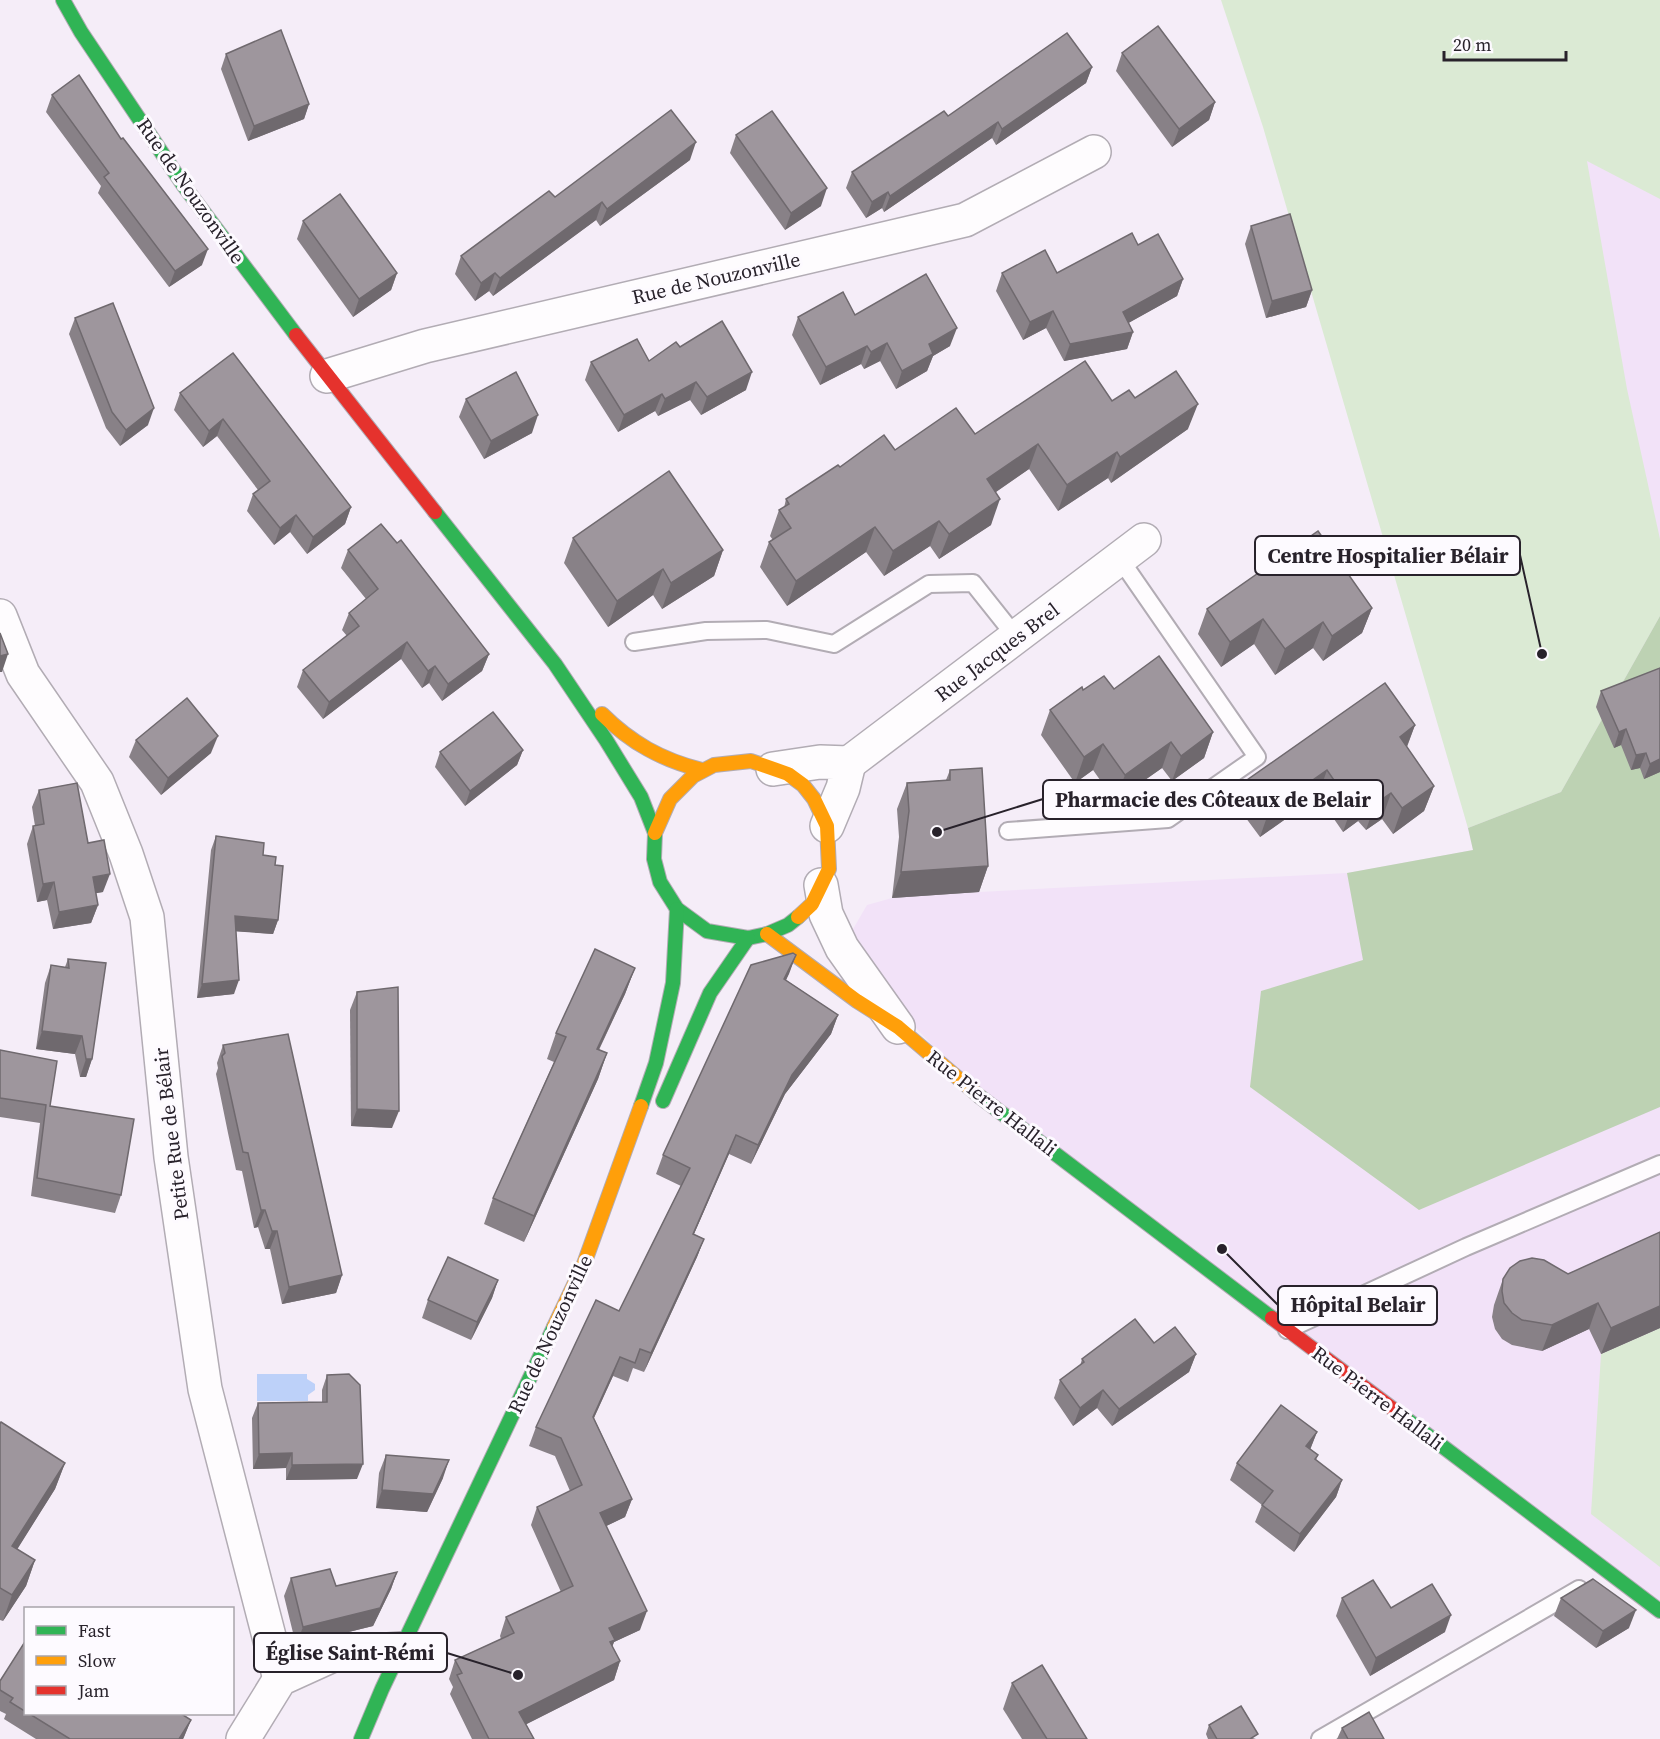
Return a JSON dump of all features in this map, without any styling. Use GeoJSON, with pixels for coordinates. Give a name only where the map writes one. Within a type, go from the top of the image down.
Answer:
{"type":"FeatureCollection","features":[{"type":"Feature","properties":{"kind":"main road","name":"Rue de Nouzonville"},"geometry":{"type":"LineString","coordinates":[[63,0],[81,32],[184,186],[327,375],[555,664],[628,774],[641,797],[655,832]]}},
{"type":"Feature","properties":{"kind":"main road","name":"Rue de Nouzonville"},"geometry":{"type":"LineString","coordinates":[[555,664],[616,729],[652,754],[675,765],[702,770]]}},
{"type":"Feature","properties":{"kind":"main road","name":"Rue de Nouzonville"},"geometry":{"type":"LineString","coordinates":[[751,761],[774,769],[788,774],[814,799],[827,826],[829,869],[812,903],[788,925],[767,934],[748,938],[707,931],[677,909],[660,882],[654,859],[655,832],[670,799],[702,770],[714,765],[751,761]]}},
{"type":"Feature","properties":{"kind":"main road","name":"Rue de Nouzonville"},"geometry":{"type":"LineString","coordinates":[[361,1739],[401,1649],[584,1264],[656,1063],[673,983],[677,909]]}},
{"type":"Feature","properties":{"kind":"main road","name":"Rue Pierre Hallali"},"geometry":{"type":"LineString","coordinates":[[767,934],[857,1001],[898,1028],[979,1096],[1660,1611]]}},
{"type":"Feature","properties":{"kind":"main road"},"geometry":{"type":"LineString","coordinates":[[659,1110],[710,993],[748,938]]}},
{"type":"Feature","properties":{"kind":"main road"},"geometry":{"type":"LineString","coordinates":[[584,1264],[625,1192]]}},
{"type":"Feature","properties":{"kind":"street","name":"Rue de Nouzonville"},"geometry":{"type":"LineString","coordinates":[[327,375],[425,346],[965,220],[1094,152]]}},
{"type":"Feature","properties":{"kind":"street","name":"Rue Jacques Brel"},"geometry":{"type":"LineString","coordinates":[[849,764],[1132,550]]}},
{"type":"Feature","properties":{"kind":"street","name":"Petite Rue de Bélair"},"geometry":{"type":"LineString","coordinates":[[0,616],[23,674],[97,782],[126,854],[147,917],[171,1157],[206,1389],[280,1679]]}},
{"type":"Feature","properties":{"kind":"street"},"geometry":{"type":"LineString","coordinates":[[774,769],[820,762],[849,764],[843,788],[827,826]]}},
{"type":"Feature","properties":{"kind":"street","name":"Rue Pierre Hallali"},"geometry":{"type":"LineString","coordinates":[[821,885],[826,914],[842,948],[898,1028]]}},
{"type":"Feature","properties":{"kind":"street"},"geometry":{"type":"LineString","coordinates":[[243,1739],[280,1679],[335,1654],[401,1649]]}},
{"type":"Feature","properties":{"kind":"lane"},"geometry":{"type":"LineString","coordinates":[[1008,831],[1168,819],[1257,757],[1132,550]]}},
{"type":"Feature","properties":{"kind":"lane"},"geometry":{"type":"LineString","coordinates":[[634,642],[706,631],[767,630],[834,644],[928,584],[973,583],[1016,637]]}},
{"type":"Feature","properties":{"kind":"lane"},"geometry":{"type":"LineString","coordinates":[[1287,1330],[1466,1247],[1660,1164]]}},
{"type":"Feature","properties":{"kind":"lane"},"geometry":{"type":"LineString","coordinates":[[1320,1739],[1608,1572]]}},
{"type":"Feature","properties":{"kind":"shaded area"},"geometry":{"type":"Polygon","coordinates":[[[1660,0],[1660,1607],[979,1096],[842,948],[867,905],[892,898],[1347,873],[1473,850],[1377,458],[1660,0]]]}},
{"type":"Feature","properties":{"kind":"green space"},"geometry":{"type":"Polygon","coordinates":[[[1221,0],[1660,0],[1660,199],[1587,161],[1627,389],[1660,539],[1660,616],[1561,792],[1468,828],[1263,127],[1221,0]]]}},
{"type":"Feature","properties":{"kind":"green space"},"geometry":{"type":"Polygon","coordinates":[[[1660,616],[1660,1107],[1419,1210],[1250,1087],[1261,991],[1363,960],[1347,873],[1473,850],[1468,828],[1561,792],[1660,616]]]}},
{"type":"Feature","properties":{"kind":"green space"},"geometry":{"type":"Polygon","coordinates":[[[1660,1328],[1660,1567],[1591,1514],[1601,1354],[1660,1328]]]}},
{"type":"Feature","properties":{"kind":"water"},"geometry":{"type":"Polygon","coordinates":[[[257,1374],[307,1374],[307,1379],[315,1384],[315,1390],[308,1395],[308,1401],[257,1401],[257,1374]]]}},
{"type":"Feature","properties":{"kind":"building"},"geometry":{"type":"Polygon","coordinates":[[[1158,26],[1215,102],[1179,129],[1122,53],[1158,26]]]}},
{"type":"Feature","properties":{"kind":"building"},"geometry":{"type":"Polygon","coordinates":[[[281,30],[309,104],[254,126],[226,54],[281,30]]]}},
{"type":"Feature","properties":{"kind":"building"},"geometry":{"type":"Polygon","coordinates":[[[1067,33],[1092,67],[1002,129],[998,122],[890,196],[888,192],[872,202],[852,172],[944,111],[948,116],[1067,33]]]}},
{"type":"Feature","properties":{"kind":"building"},"geometry":{"type":"Polygon","coordinates":[[[79,75],[121,139],[123,138],[208,249],[175,271],[104,177],[109,173],[52,95],[79,75]]]}},
{"type":"Feature","properties":{"kind":"building"},"geometry":{"type":"Polygon","coordinates":[[[671,110],[696,142],[607,209],[602,202],[500,278],[495,273],[481,283],[461,256],[549,191],[555,197],[671,110]]]}},
{"type":"Feature","properties":{"kind":"building"},"geometry":{"type":"Polygon","coordinates":[[[772,111],[827,188],[791,213],[736,135],[772,111]]]}},
{"type":"Feature","properties":{"kind":"building"},"geometry":{"type":"Polygon","coordinates":[[[340,194],[397,273],[359,299],[303,221],[340,194]]]}},
{"type":"Feature","properties":{"kind":"building"},"geometry":{"type":"Polygon","coordinates":[[[1290,214],[1312,290],[1272,301],[1251,226],[1290,214]]]}},
{"type":"Feature","properties":{"kind":"building"},"geometry":{"type":"Polygon","coordinates":[[[1132,233],[1138,245],[1158,234],[1183,279],[1123,312],[1133,332],[1070,344],[1053,311],[1030,322],[1002,273],[1045,250],[1057,273],[1132,233]]]}},
{"type":"Feature","properties":{"kind":"building"},"geometry":{"type":"Polygon","coordinates":[[[926,274],[957,328],[929,344],[933,354],[902,371],[887,343],[871,352],[867,346],[826,367],[798,317],[843,292],[855,315],[926,274]]]}},
{"type":"Feature","properties":{"kind":"building"},"geometry":{"type":"Polygon","coordinates":[[[113,303],[154,408],[126,430],[112,412],[75,318],[113,303]]]}},
{"type":"Feature","properties":{"kind":"building"},"geometry":{"type":"Polygon","coordinates":[[[722,321],[752,372],[707,397],[696,382],[665,399],[662,394],[624,415],[591,362],[637,339],[649,361],[676,342],[680,347],[722,321]]]}},
{"type":"Feature","properties":{"kind":"building"},"geometry":{"type":"Polygon","coordinates":[[[233,353],[351,507],[313,537],[296,515],[280,528],[253,494],[270,481],[223,419],[209,431],[180,393],[233,353]]]}},
{"type":"Feature","properties":{"kind":"building"},"geometry":{"type":"Polygon","coordinates":[[[1085,361],[1112,401],[1129,390],[1135,398],[1176,371],[1198,404],[1120,457],[1117,452],[1067,485],[1038,444],[987,479],[1000,499],[949,534],[939,521],[893,551],[875,527],[796,581],[769,542],[791,528],[779,510],[789,504],[786,499],[838,465],[840,467],[884,435],[895,450],[956,408],[975,434],[1085,361]]]}},
{"type":"Feature","properties":{"kind":"building"},"geometry":{"type":"Polygon","coordinates":[[[516,372],[538,415],[491,441],[466,399],[516,372]]]}},
{"type":"Feature","properties":{"kind":"building"},"geometry":{"type":"Polygon","coordinates":[[[669,471],[723,550],[671,583],[663,569],[617,601],[573,538],[669,471]]]}},
{"type":"Feature","properties":{"kind":"building"},"geometry":{"type":"Polygon","coordinates":[[[381,524],[397,543],[401,540],[489,654],[448,684],[435,666],[428,671],[407,642],[329,702],[303,670],[359,626],[349,613],[378,589],[348,550],[381,524]]]}},
{"type":"Feature","properties":{"kind":"building"},"geometry":{"type":"Polygon","coordinates":[[[1318,531],[1372,608],[1332,636],[1323,622],[1285,649],[1263,619],[1230,642],[1207,609],[1318,531]]]}},
{"type":"Feature","properties":{"kind":"building"},"geometry":{"type":"Polygon","coordinates":[[[0,633],[8,654],[0,656],[0,633]]]}},
{"type":"Feature","properties":{"kind":"building"},"geometry":{"type":"Polygon","coordinates":[[[1159,656],[1213,732],[1181,756],[1171,742],[1125,775],[1103,744],[1084,757],[1050,710],[1082,687],[1083,690],[1104,676],[1114,689],[1159,656]]]}},
{"type":"Feature","properties":{"kind":"building"},"geometry":{"type":"Polygon","coordinates":[[[1660,668],[1660,759],[1650,764],[1646,753],[1636,755],[1626,729],[1619,732],[1601,691],[1660,668]]]}},
{"type":"Feature","properties":{"kind":"building"},"geometry":{"type":"Polygon","coordinates":[[[1385,683],[1415,725],[1400,737],[1434,786],[1402,808],[1391,793],[1375,804],[1368,795],[1352,806],[1327,770],[1269,811],[1247,780],[1385,683]]]}},
{"type":"Feature","properties":{"kind":"building"},"geometry":{"type":"Polygon","coordinates":[[[187,698],[218,736],[168,778],[136,740],[187,698]]]}},
{"type":"Feature","properties":{"kind":"building"},"geometry":{"type":"Polygon","coordinates":[[[493,712],[523,750],[470,791],[440,752],[493,712]]]}},
{"type":"Feature","properties":{"kind":"building"},"geometry":{"type":"Polygon","coordinates":[[[982,768],[988,866],[901,872],[909,811],[907,783],[950,780],[950,770],[982,768]]]}},
{"type":"Feature","properties":{"kind":"building"},"geometry":{"type":"Polygon","coordinates":[[[77,783],[88,843],[104,840],[110,874],[93,877],[98,905],[59,912],[54,882],[43,884],[33,826],[44,824],[39,790],[77,783]]]}},
{"type":"Feature","properties":{"kind":"building"},"geometry":{"type":"Polygon","coordinates":[[[216,836],[264,843],[263,855],[276,857],[275,865],[283,866],[278,920],[235,916],[239,980],[202,984],[216,836]]]}},
{"type":"Feature","properties":{"kind":"building"},"geometry":{"type":"Polygon","coordinates":[[[595,949],[635,968],[597,1049],[607,1053],[534,1216],[493,1198],[566,1037],[556,1033],[595,949]]]}},
{"type":"Feature","properties":{"kind":"building"},"geometry":{"type":"Polygon","coordinates":[[[793,953],[796,955],[784,979],[838,1015],[792,1075],[758,1145],[736,1135],[693,1234],[704,1239],[651,1353],[640,1349],[635,1363],[620,1357],[593,1417],[632,1499],[600,1513],[647,1611],[609,1628],[615,1640],[610,1642],[620,1661],[519,1712],[534,1739],[489,1739],[457,1675],[462,1673],[455,1660],[514,1633],[506,1617],[573,1586],[537,1507],[582,1485],[561,1438],[536,1427],[596,1300],[619,1311],[690,1168],[663,1155],[751,965],[793,953]]]}},
{"type":"Feature","properties":{"kind":"building"},"geometry":{"type":"Polygon","coordinates":[[[68,959],[106,963],[92,1059],[86,1059],[82,1036],[42,1031],[51,965],[69,968],[68,959]]]}},
{"type":"Feature","properties":{"kind":"building"},"geometry":{"type":"Polygon","coordinates":[[[398,987],[399,1111],[357,1109],[357,992],[398,987]]]}},
{"type":"Feature","properties":{"kind":"building"},"geometry":{"type":"Polygon","coordinates":[[[288,1034],[342,1275],[289,1287],[277,1231],[272,1231],[265,1210],[261,1210],[248,1153],[243,1152],[222,1056],[225,1053],[223,1045],[288,1034]]]}},
{"type":"Feature","properties":{"kind":"building"},"geometry":{"type":"Polygon","coordinates":[[[0,1050],[57,1061],[50,1106],[134,1119],[121,1195],[37,1178],[46,1105],[0,1098],[0,1050]]]}},
{"type":"Feature","properties":{"kind":"building"},"geometry":{"type":"Polygon","coordinates":[[[1660,1232],[1660,1306],[1611,1328],[1598,1303],[1552,1325],[1522,1320],[1504,1303],[1503,1279],[1510,1268],[1520,1261],[1532,1258],[1544,1260],[1568,1274],[1660,1232]]]}},
{"type":"Feature","properties":{"kind":"building"},"geometry":{"type":"Polygon","coordinates":[[[448,1257],[498,1280],[477,1322],[428,1300],[448,1257]]]}},
{"type":"Feature","properties":{"kind":"building"},"geometry":{"type":"Polygon","coordinates":[[[1135,1319],[1154,1343],[1175,1327],[1196,1354],[1119,1409],[1103,1390],[1080,1408],[1060,1380],[1084,1362],[1082,1359],[1135,1319]]]}},
{"type":"Feature","properties":{"kind":"building"},"geometry":{"type":"Polygon","coordinates":[[[349,1374],[360,1385],[363,1464],[292,1465],[292,1453],[259,1454],[258,1403],[327,1402],[327,1375],[349,1374]]]}},
{"type":"Feature","properties":{"kind":"building"},"geometry":{"type":"Polygon","coordinates":[[[1281,1405],[1317,1432],[1306,1446],[1318,1455],[1315,1459],[1342,1480],[1300,1534],[1262,1505],[1273,1491],[1237,1463],[1281,1405]]]}},
{"type":"Feature","properties":{"kind":"building"},"geometry":{"type":"Polygon","coordinates":[[[1,1422],[65,1463],[12,1546],[35,1560],[12,1595],[0,1588],[1,1422]]]}},
{"type":"Feature","properties":{"kind":"building"},"geometry":{"type":"Polygon","coordinates":[[[386,1455],[449,1460],[433,1494],[382,1490],[386,1455]]]}},
{"type":"Feature","properties":{"kind":"building"},"geometry":{"type":"Polygon","coordinates":[[[330,1569],[336,1586],[397,1572],[380,1608],[303,1627],[291,1578],[330,1569]]]}},
{"type":"Feature","properties":{"kind":"building"},"geometry":{"type":"Polygon","coordinates":[[[1593,1579],[1636,1610],[1603,1631],[1561,1598],[1593,1579]]]}},
{"type":"Feature","properties":{"kind":"building"},"geometry":{"type":"Polygon","coordinates":[[[1373,1580],[1391,1608],[1432,1584],[1451,1615],[1376,1658],[1342,1598],[1373,1580]]]}},
{"type":"Feature","properties":{"kind":"building"},"geometry":{"type":"Polygon","coordinates":[[[24,1643],[24,1711],[10,1702],[13,1698],[0,1690],[0,1681],[24,1643]]]}},
{"type":"Feature","properties":{"kind":"building"},"geometry":{"type":"Polygon","coordinates":[[[1042,1665],[1087,1739],[1047,1739],[1012,1683],[1042,1665]]]}},
{"type":"Feature","properties":{"kind":"building"},"geometry":{"type":"Polygon","coordinates":[[[1241,1706],[1258,1734],[1250,1739],[1217,1739],[1209,1725],[1241,1706]]]}},
{"type":"Feature","properties":{"kind":"building"},"geometry":{"type":"Polygon","coordinates":[[[1369,1712],[1384,1739],[1348,1739],[1342,1728],[1369,1712]]]}},
{"type":"Feature","properties":{"kind":"building"},"geometry":{"type":"Polygon","coordinates":[[[31,1715],[183,1715],[191,1720],[179,1739],[70,1739],[31,1715]]]}},
{"type":"Feature","properties":{"kind":"traffic: fast"},"geometry":{"type":"LineString","coordinates":[[63,0],[81,32],[184,186],[296,335]]}},
{"type":"Feature","properties":{"kind":"traffic: fast"},"geometry":{"type":"LineString","coordinates":[[435,512],[555,664],[641,797],[655,833],[654,859],[660,882],[677,909],[707,931],[748,938],[767,934],[788,925],[798,917]]}},
{"type":"Feature","properties":{"kind":"traffic: fast"},"geometry":{"type":"LineString","coordinates":[[641,1106],[656,1063],[673,983],[677,909]]}},
{"type":"Feature","properties":{"kind":"traffic: fast"},"geometry":{"type":"LineString","coordinates":[[663,1101],[710,993],[748,938]]}},
{"type":"Feature","properties":{"kind":"traffic: fast"},"geometry":{"type":"LineString","coordinates":[[979,1096],[1272,1318]]}},
{"type":"Feature","properties":{"kind":"traffic: fast"},"geometry":{"type":"LineString","coordinates":[[361,1739],[382,1689],[554,1327]]}},
{"type":"Feature","properties":{"kind":"traffic: fast"},"geometry":{"type":"LineString","coordinates":[[1405,1418],[1660,1611]]}},
{"type":"Feature","properties":{"kind":"traffic: slow"},"geometry":{"type":"LineString","coordinates":[[602,714],[624,734],[660,756],[702,770]]}},
{"type":"Feature","properties":{"kind":"traffic: slow"},"geometry":{"type":"LineString","coordinates":[[655,833],[670,799],[693,776],[714,765],[751,761],[788,774],[803,785],[814,799],[827,826],[829,869],[812,904],[798,917]]}},
{"type":"Feature","properties":{"kind":"traffic: slow"},"geometry":{"type":"LineString","coordinates":[[767,934],[857,1001],[898,1027],[979,1096]]}},
{"type":"Feature","properties":{"kind":"traffic: slow"},"geometry":{"type":"LineString","coordinates":[[554,1327],[584,1264],[641,1106]]}},
{"type":"Feature","properties":{"kind":"traffic: jam"},"geometry":{"type":"LineString","coordinates":[[296,335],[435,512]]}},
{"type":"Feature","properties":{"kind":"traffic: jam"},"geometry":{"type":"LineString","coordinates":[[1272,1318],[1405,1418]]}},
{"type":"Feature","properties":{"kind":"place","name":"Centre Hospitalier Bélair"},"geometry":{"type":"Point","coordinates":[1542,654]}},
{"type":"Feature","properties":{"kind":"place","name":"Pharmacie des Côteaux de Belair"},"geometry":{"type":"Point","coordinates":[937,832]}},
{"type":"Feature","properties":{"kind":"place","name":"Hôpital Belair"},"geometry":{"type":"Point","coordinates":[1222,1249]}},
{"type":"Feature","properties":{"kind":"place","name":"Église Saint-Rémi"},"geometry":{"type":"Point","coordinates":[518,1675]}}]}
